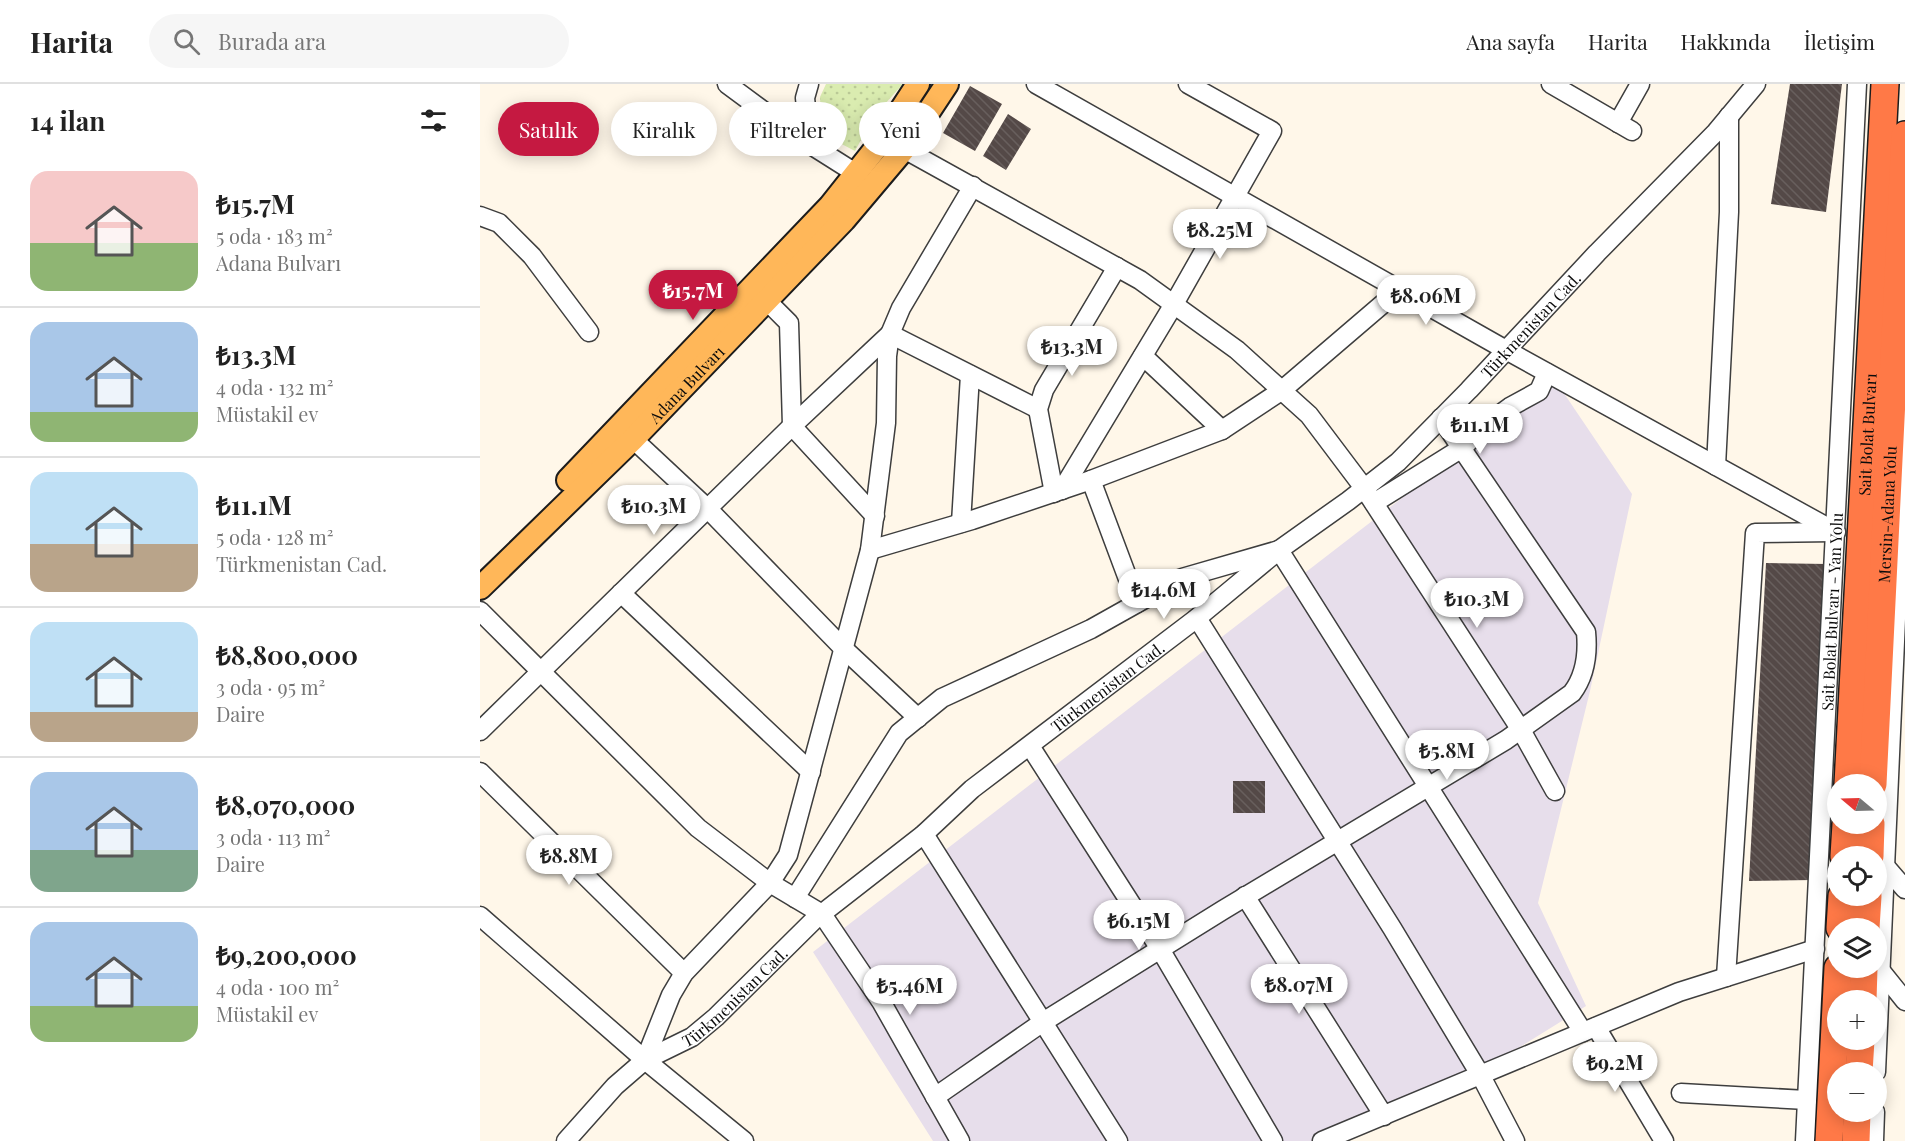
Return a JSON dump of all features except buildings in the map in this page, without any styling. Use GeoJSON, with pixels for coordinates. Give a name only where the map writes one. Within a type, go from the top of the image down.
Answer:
{"type":"FeatureCollection","features":[{"type":"Feature","properties":{"kind":"highway","name":"Sait Bolat Bulvarı"},"geometry":{"type":"LineString","coordinates":[[1849,774],[1885,84]]}},
{"type":"Feature","properties":{"kind":"highway","name":"Mersin-Adana Yolu"},"geometry":{"type":"LineString","coordinates":[[1873,774],[1905,135]]}},
{"type":"Feature","properties":{"kind":"highway"},"geometry":{"type":"LineString","coordinates":[[1829,1141],[1837,978]]}},
{"type":"Feature","properties":{"kind":"highway"},"geometry":{"type":"LineString","coordinates":[[1856,1141],[1857,1122]]}},
{"type":"Feature","properties":{"kind":"main road","name":"Adana Bulvarı"},"geometry":{"type":"LineString","coordinates":[[906,102],[918,84]]}},
{"type":"Feature","properties":{"kind":"main road","name":"Adana Bulvarı"},"geometry":{"type":"LineString","coordinates":[[935,102],[947,84]]}},
{"type":"Feature","properties":{"kind":"main road","name":"Adana Bulvarı"},"geometry":{"type":"LineString","coordinates":[[480,567],[598,451],[830,206],[870,156]]}},
{"type":"Feature","properties":{"kind":"main road","name":"Adana Bulvarı"},"geometry":{"type":"LineString","coordinates":[[480,588],[633,439],[767,301],[844,220],[898,156]]}},
{"type":"Feature","properties":{"kind":"street"},"geometry":{"type":"LineString","coordinates":[[727,84],[751,102]]}},
{"type":"Feature","properties":{"kind":"street"},"geometry":{"type":"LineString","coordinates":[[805,102],[809,84]]}},
{"type":"Feature","properties":{"kind":"street"},"geometry":{"type":"LineString","coordinates":[[1036,84],[1547,373],[1836,532]]}},
{"type":"Feature","properties":{"kind":"street"},"geometry":{"type":"LineString","coordinates":[[1058,491],[1174,304],[1272,131],[1188,84]]}},
{"type":"Feature","properties":{"kind":"street"},"geometry":{"type":"LineString","coordinates":[[1551,84],[1625,127],[1640,84]]}},
{"type":"Feature","properties":{"kind":"street","name":"Türkmenistan Cad."},"geometry":{"type":"LineString","coordinates":[[566,1141],[615,1086],[645,1060],[692,1036],[716,1017],[822,914],[924,834],[972,789],[1197,618],[1279,550],[1369,496],[1398,462],[1729,116],[1756,84]]}},
{"type":"Feature","properties":{"kind":"street","name":"Sait Bolat Bulvarı - Yan Yolu"},"geometry":{"type":"LineString","coordinates":[[1805,1141],[1857,84]]}},
{"type":"Feature","properties":{"kind":"street"},"geometry":{"type":"LineString","coordinates":[[1716,466],[1729,212],[1729,116]]}},
{"type":"Feature","properties":{"kind":"street"},"geometry":{"type":"LineString","coordinates":[[830,156],[857,174]]}},
{"type":"Feature","properties":{"kind":"street"},"geometry":{"type":"LineString","coordinates":[[917,156],[1140,280],[1237,350],[1309,415],[1369,496],[1521,730],[1555,791]]}},
{"type":"Feature","properties":{"kind":"street"},"geometry":{"type":"LineString","coordinates":[[645,1060],[671,995],[684,973],[770,883],[788,855],[870,550],[886,423],[887,356],[890,334],[902,308],[973,186]]}},
{"type":"Feature","properties":{"kind":"street"},"geometry":{"type":"LineString","coordinates":[[480,216],[499,223],[532,256],[589,332]]}},
{"type":"Feature","properties":{"kind":"street"},"geometry":{"type":"LineString","coordinates":[[1058,491],[1038,410],[1044,390],[1117,267]]}},
{"type":"Feature","properties":{"kind":"street"},"geometry":{"type":"LineString","coordinates":[[870,550],[1091,480],[1222,430],[1281,391],[1399,290]]}},
{"type":"Feature","properties":{"kind":"street"},"geometry":{"type":"LineString","coordinates":[[767,301],[789,323],[792,426],[874,516]]}},
{"type":"Feature","properties":{"kind":"street"},"geometry":{"type":"LineString","coordinates":[[890,334],[1038,410]]}},
{"type":"Feature","properties":{"kind":"street"},"geometry":{"type":"LineString","coordinates":[[480,731],[792,426],[890,334]]}},
{"type":"Feature","properties":{"kind":"street"},"geometry":{"type":"LineString","coordinates":[[1143,356],[1222,430]]}},
{"type":"Feature","properties":{"kind":"street"},"geometry":{"type":"LineString","coordinates":[[1369,496],[1461,448],[1488,423],[1510,407],[1539,391],[1547,373]]}},
{"type":"Feature","properties":{"kind":"street"},"geometry":{"type":"LineString","coordinates":[[961,523],[970,375]]}},
{"type":"Feature","properties":{"kind":"street"},"geometry":{"type":"LineString","coordinates":[[1879,846],[1902,550],[1905,415]]}},
{"type":"Feature","properties":{"kind":"street"},"geometry":{"type":"LineString","coordinates":[[935,1097],[1043,1022],[1245,896],[1521,730],[1572,693],[1580,683],[1588,650],[1586,632],[1441,418]]}},
{"type":"Feature","properties":{"kind":"street"},"geometry":{"type":"LineString","coordinates":[[633,439],[708,508],[844,649],[918,718]]}},
{"type":"Feature","properties":{"kind":"street"},"geometry":{"type":"LineString","coordinates":[[1091,480],[1137,603]]}},
{"type":"Feature","properties":{"kind":"street"},"geometry":{"type":"LineString","coordinates":[[1726,977],[1755,533],[1836,532]]}},
{"type":"Feature","properties":{"kind":"street"},"geometry":{"type":"LineString","coordinates":[[795,898],[899,733],[942,698],[1090,629],[1182,578],[1279,550],[1429,786],[1664,1141]]}},
{"type":"Feature","properties":{"kind":"street"},"geometry":{"type":"LineString","coordinates":[[621,593],[811,772]]}},
{"type":"Feature","properties":{"kind":"street"},"geometry":{"type":"LineString","coordinates":[[480,611],[698,828],[770,883],[822,914],[882,1003],[960,1141]]}},
{"type":"Feature","properties":{"kind":"street"},"geometry":{"type":"LineString","coordinates":[[1197,618],[1481,1076],[1515,1141]]}},
{"type":"Feature","properties":{"kind":"street"},"geometry":{"type":"LineString","coordinates":[[1030,746],[1160,949],[1273,1141]]}},
{"type":"Feature","properties":{"kind":"street"},"geometry":{"type":"LineString","coordinates":[[480,772],[684,973]]}},
{"type":"Feature","properties":{"kind":"street"},"geometry":{"type":"LineString","coordinates":[[924,834],[1118,1141]]}},
{"type":"Feature","properties":{"kind":"street"},"geometry":{"type":"LineString","coordinates":[[1887,870],[1905,889]]}},
{"type":"Feature","properties":{"kind":"street"},"geometry":{"type":"LineString","coordinates":[[1245,896],[1384,1116]]}},
{"type":"Feature","properties":{"kind":"street"},"geometry":{"type":"LineString","coordinates":[[480,916],[645,1060],[744,1141]]}},
{"type":"Feature","properties":{"kind":"street"},"geometry":{"type":"LineString","coordinates":[[1322,1141],[1361,1134],[1384,1116],[1679,992],[1815,949]]}},
{"type":"Feature","properties":{"kind":"street"},"geometry":{"type":"LineString","coordinates":[[1873,978],[1876,1062]]}},
{"type":"Feature","properties":{"kind":"street"},"geometry":{"type":"LineString","coordinates":[[1882,978],[1905,1001]]}},
{"type":"Feature","properties":{"kind":"street"},"geometry":{"type":"LineString","coordinates":[[1682,1093],[1807,1100]]}},
{"type":"Feature","properties":{"kind":"street"},"geometry":{"type":"LineString","coordinates":[[1874,1141],[1875,1122]]}},
{"type":"Feature","properties":{"kind":"shaded area"},"geometry":{"type":"Polygon","coordinates":[[[1555,380],[1632,494],[1590,691],[1538,903],[1586,1006],[1520,1047],[1323,1141],[933,1141],[813,952],[1555,380]]]}},
{"type":"Feature","properties":{"kind":"green space"},"geometry":{"type":"Polygon","coordinates":[[[826,84],[903,84],[887,102],[859,102],[859,144],[855,151],[847,147],[847,102],[820,102],[826,84]]]}}]}
